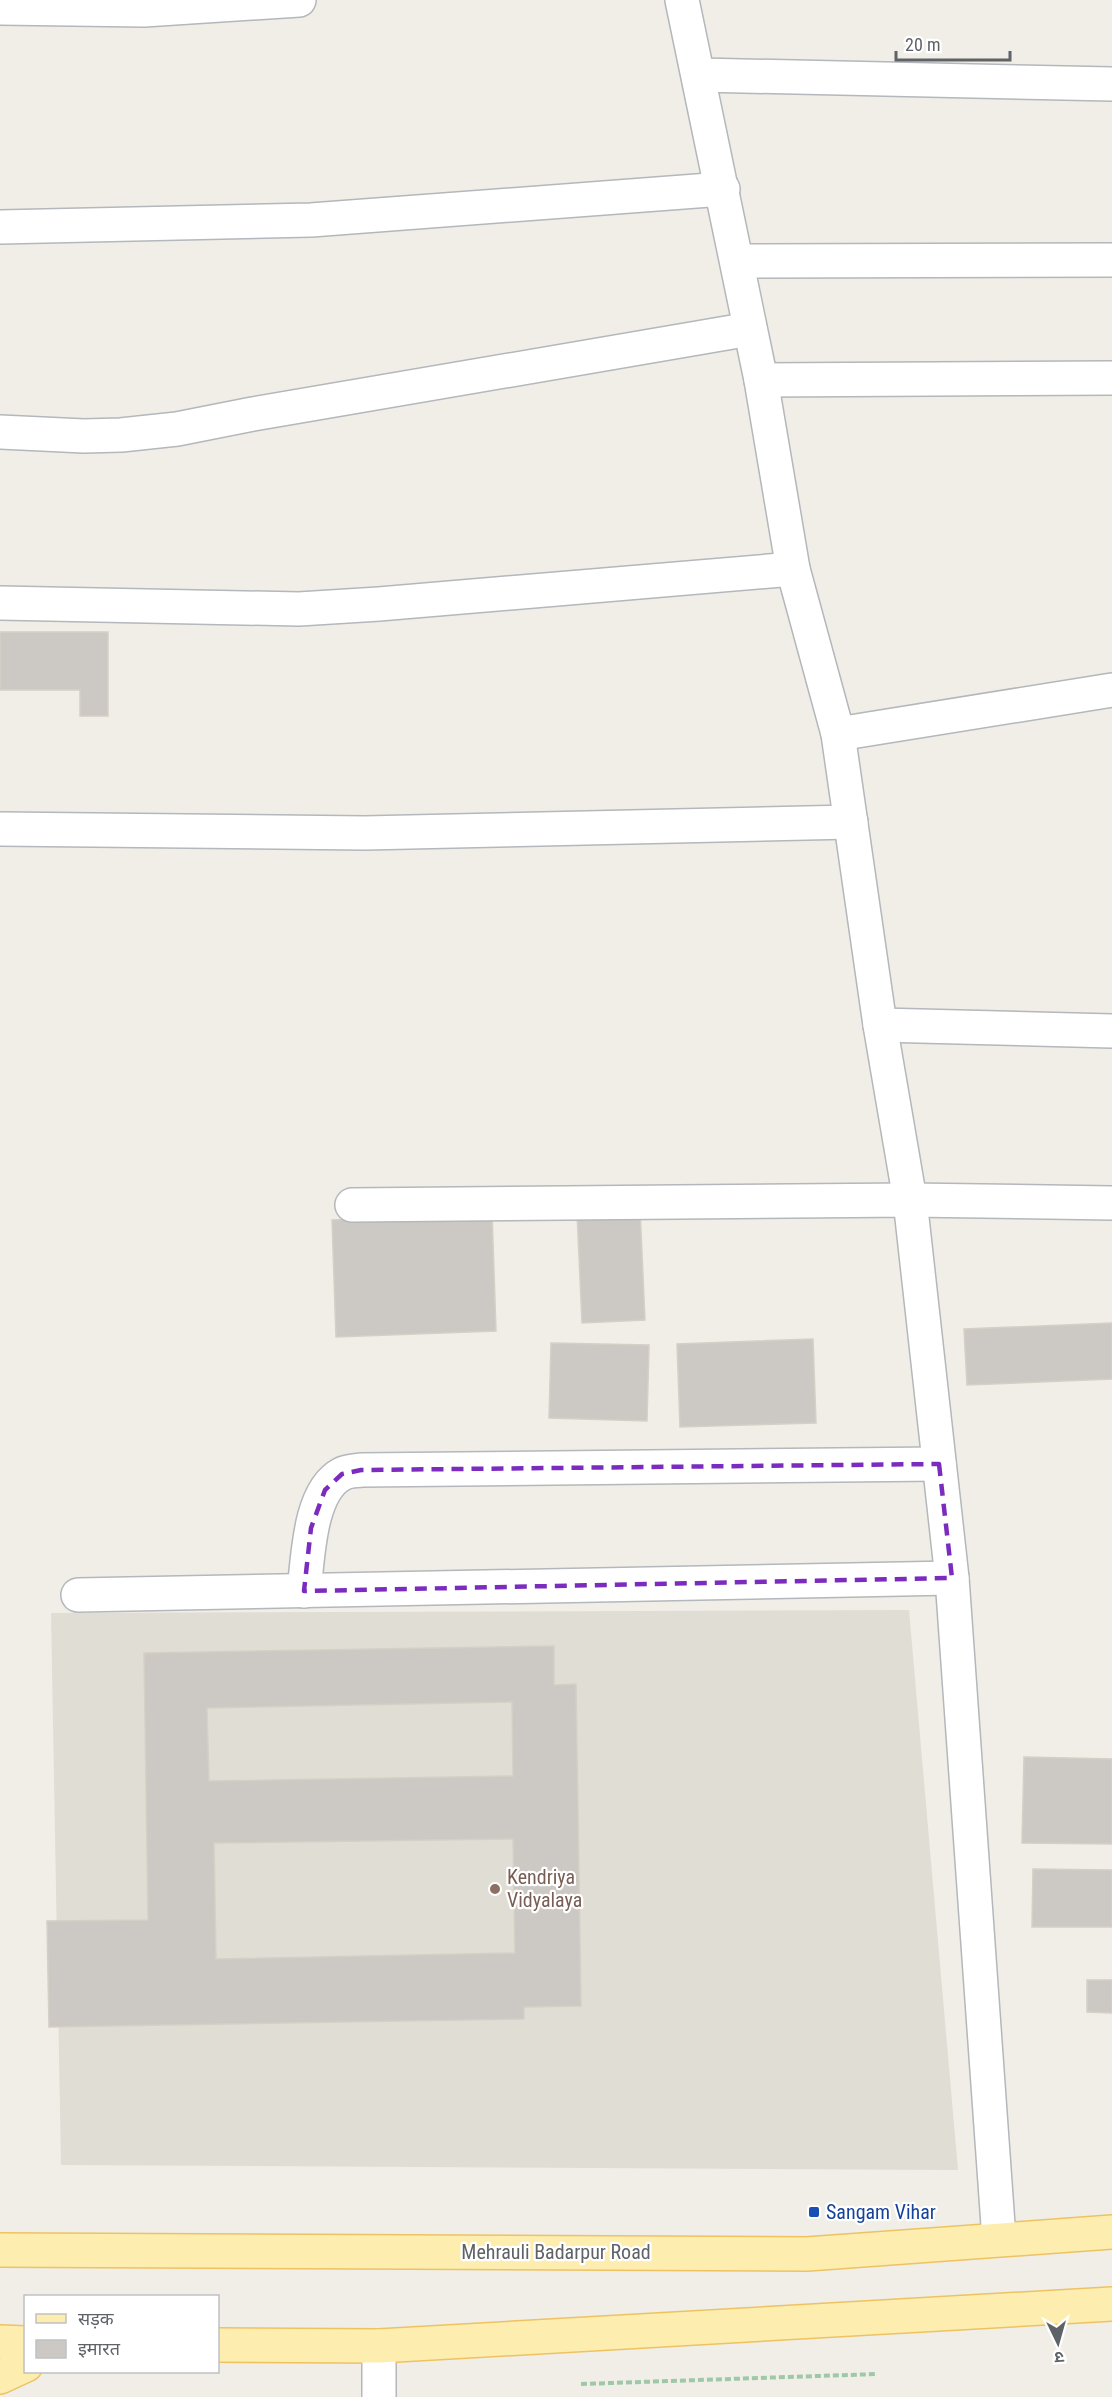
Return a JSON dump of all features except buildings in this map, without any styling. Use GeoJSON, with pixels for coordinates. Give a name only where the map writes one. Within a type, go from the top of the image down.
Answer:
{"type":"FeatureCollection","features":[{"type":"Feature","properties":{"kind":"main road","name":"Mehrauli Badarpur Road"},"geometry":{"type":"LineString","coordinates":[[0,2250],[807,2254],[1112,2232]]}},
{"type":"Feature","properties":{"kind":"main road"},"geometry":{"type":"LineString","coordinates":[[219,2345],[379,2346],[1112,2304]]}},
{"type":"Feature","properties":{"kind":"main road"},"geometry":{"type":"LineString","coordinates":[[0,2342],[24,2343]]}},
{"type":"Feature","properties":{"kind":"main road"},"geometry":{"type":"LineString","coordinates":[[0,2377],[24,2366]]}},
{"type":"Feature","properties":{"kind":"street"},"geometry":{"type":"LineString","coordinates":[[0,8],[144,10],[299,0]]}},
{"type":"Feature","properties":{"kind":"street"},"geometry":{"type":"LineString","coordinates":[[682,0],[700,75],[762,380],[793,569],[838,734],[880,1025],[910,1200],[952,1578],[999,2239]]}},
{"type":"Feature","properties":{"kind":"street"},"geometry":{"type":"LineString","coordinates":[[700,75],[1112,84]]}},
{"type":"Feature","properties":{"kind":"street"},"geometry":{"type":"LineString","coordinates":[[0,227],[311,220],[723,189]]}},
{"type":"Feature","properties":{"kind":"street"},"geometry":{"type":"LineString","coordinates":[[737,261],[1112,260]]}},
{"type":"Feature","properties":{"kind":"street"},"geometry":{"type":"LineString","coordinates":[[0,432],[84,436],[177,429],[750,329]]}},
{"type":"Feature","properties":{"kind":"street"},"geometry":{"type":"LineString","coordinates":[[762,380],[1112,378]]}},
{"type":"Feature","properties":{"kind":"street"},"geometry":{"type":"LineString","coordinates":[[0,603],[299,609],[793,569]]}},
{"type":"Feature","properties":{"kind":"street"},"geometry":{"type":"LineString","coordinates":[[838,734],[1112,690]]}},
{"type":"Feature","properties":{"kind":"street"},"geometry":{"type":"LineString","coordinates":[[0,829],[365,833],[851,822]]}},
{"type":"Feature","properties":{"kind":"street"},"geometry":{"type":"LineString","coordinates":[[880,1025],[1112,1031]]}},
{"type":"Feature","properties":{"kind":"street"},"geometry":{"type":"LineString","coordinates":[[352,1205],[910,1200],[1112,1203]]}},
{"type":"Feature","properties":{"kind":"street"},"geometry":{"type":"LineString","coordinates":[[304,1591],[311,1528],[325,1490],[342,1474],[361,1470],[939,1464]]}},
{"type":"Feature","properties":{"kind":"street"},"geometry":{"type":"LineString","coordinates":[[78,1595],[952,1578]]}},
{"type":"Feature","properties":{"kind":"street"},"geometry":{"type":"LineString","coordinates":[[379,2346],[379,2397]]}},
{"type":"Feature","properties":{"kind":"path"},"geometry":{"type":"LineString","coordinates":[[581,2384],[877,2374]]}},
{"type":"Feature","properties":{"kind":"highlighted area"},"geometry":{"type":"Polygon","coordinates":[[[939,1464],[952,1578],[304,1591],[311,1528],[325,1490],[342,1474],[361,1470],[939,1464]]]}},
{"type":"Feature","properties":{"kind":"shaded area","name":"Kendriya Vidyalaya"},"geometry":{"type":"Polygon","coordinates":[[[909,1610],[958,2170],[61,2165],[51,1613],[909,1610]]]}},
{"type":"Feature","properties":{"kind":"place","name":"Kendriya Vidyalaya"},"geometry":{"type":"Point","coordinates":[495,1889]}},
{"type":"Feature","properties":{"kind":"place","name":"Sangam Vihar"},"geometry":{"type":"Point","coordinates":[814,2212]}}]}
